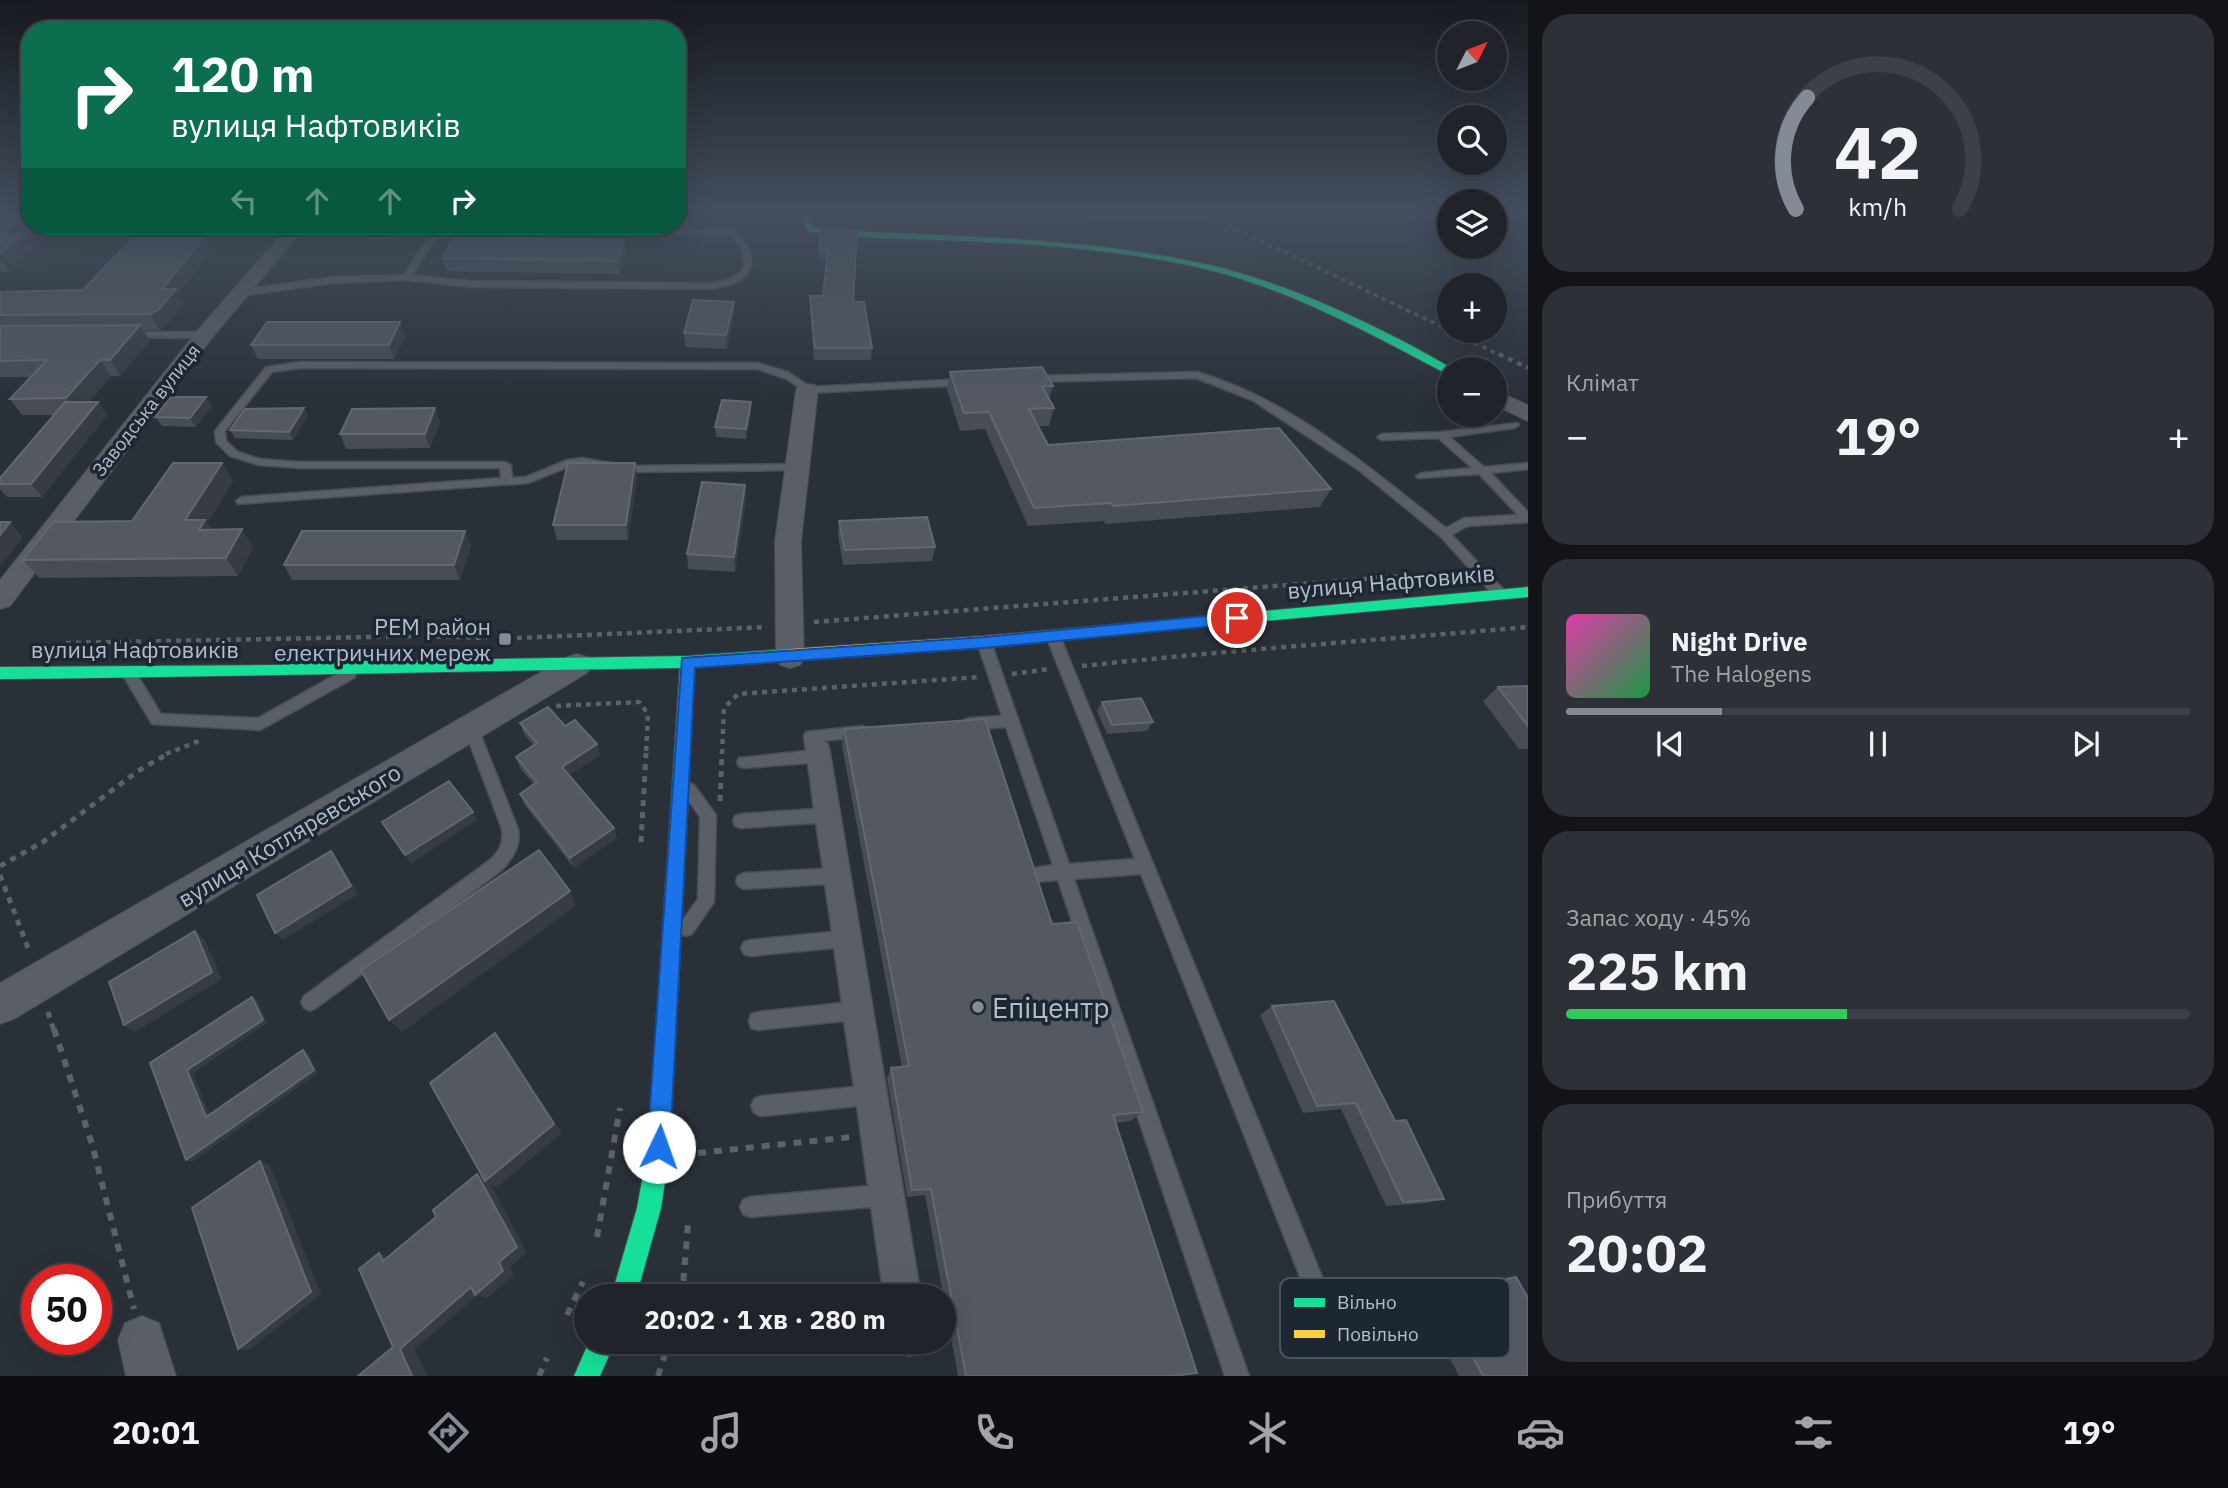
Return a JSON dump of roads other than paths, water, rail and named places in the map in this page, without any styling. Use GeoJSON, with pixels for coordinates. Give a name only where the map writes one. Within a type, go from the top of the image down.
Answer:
{"type":"FeatureCollection","features":[{"type":"Feature","properties":{"kind":"street","name":"Заводська вулиця"},"geometry":{"type":"LineString","coordinates":[[0,599],[204,335],[254,277]]}},
{"type":"Feature","properties":{"kind":"street"},"geometry":{"type":"LineString","coordinates":[[1240,277],[1278,289],[1340,315],[1437,365]]}},
{"type":"Feature","properties":{"kind":"street"},"geometry":{"type":"LineString","coordinates":[[790,657],[788,541],[807,390]]}},
{"type":"Feature","properties":{"kind":"street"},"geometry":{"type":"LineString","coordinates":[[1507,408],[1521,420]]}},
{"type":"Feature","properties":{"kind":"street","name":"вулиця Нафтовиків"},"geometry":{"type":"LineString","coordinates":[[0,673],[577,665],[790,657],[1053,636],[1528,592]]}},
{"type":"Feature","properties":{"kind":"street"},"geometry":{"type":"LineString","coordinates":[[625,1284],[649,1208],[659,1147],[668,952],[688,662]]}},
{"type":"Feature","properties":{"kind":"street","name":"вулиця Котляревського"},"geometry":{"type":"LineString","coordinates":[[0,1005],[577,665]]}},
{"type":"Feature","properties":{"kind":"street"},"geometry":{"type":"LineString","coordinates":[[587,1376],[597,1354]]}},
{"type":"Feature","properties":{"kind":"lane"},"geometry":{"type":"LineString","coordinates":[[240,293],[334,280],[402,277]]}},
{"type":"Feature","properties":{"kind":"lane"},"geometry":{"type":"LineString","coordinates":[[409,277],[470,284],[689,287],[726,283],[737,277]]}},
{"type":"Feature","properties":{"kind":"lane"},"geometry":{"type":"LineString","coordinates":[[122,335],[204,335]]}},
{"type":"Feature","properties":{"kind":"lane"},"geometry":{"type":"LineString","coordinates":[[507,482],[505,465],[300,465],[259,462],[234,454],[220,442],[220,431],[269,369],[301,365],[757,366],[784,372],[799,381],[807,390],[971,382]]}},
{"type":"Feature","properties":{"kind":"lane"},"geometry":{"type":"LineString","coordinates":[[1025,379],[1197,375],[1256,398],[1364,469],[1445,534],[1500,594]]}},
{"type":"Feature","properties":{"kind":"lane"},"geometry":{"type":"LineString","coordinates":[[1382,437],[1441,435],[1521,420]]}},
{"type":"Feature","properties":{"kind":"lane"},"geometry":{"type":"LineString","coordinates":[[1441,435],[1527,518]]}},
{"type":"Feature","properties":{"kind":"lane"},"geometry":{"type":"LineString","coordinates":[[242,501],[528,480],[571,462],[582,461],[628,469],[797,467]]}},
{"type":"Feature","properties":{"kind":"lane"},"geometry":{"type":"LineString","coordinates":[[1422,476],[1528,466]]}},
{"type":"Feature","properties":{"kind":"lane"},"geometry":{"type":"LineString","coordinates":[[1445,534],[1464,522],[1527,518]]}},
{"type":"Feature","properties":{"kind":"lane"},"geometry":{"type":"LineString","coordinates":[[1053,636],[1312,1278]]}},
{"type":"Feature","properties":{"kind":"lane"},"geometry":{"type":"LineString","coordinates":[[984,642],[1237,1376]]}},
{"type":"Feature","properties":{"kind":"lane"},"geometry":{"type":"LineString","coordinates":[[128,672],[157,720],[260,724],[362,667]]}},
{"type":"Feature","properties":{"kind":"lane"},"geometry":{"type":"LineString","coordinates":[[957,729],[1011,725]]}},
{"type":"Feature","properties":{"kind":"lane"},"geometry":{"type":"LineString","coordinates":[[310,1002],[496,865],[506,854],[512,841],[510,829],[471,727]]}},
{"type":"Feature","properties":{"kind":"lane"},"geometry":{"type":"LineString","coordinates":[[744,762],[875,735]]}},
{"type":"Feature","properties":{"kind":"lane"},"geometry":{"type":"LineString","coordinates":[[820,747],[886,1195],[894,1284]]}},
{"type":"Feature","properties":{"kind":"lane"},"geometry":{"type":"LineString","coordinates":[[668,952],[706,902],[708,816],[680,779]]}},
{"type":"Feature","properties":{"kind":"lane"},"geometry":{"type":"LineString","coordinates":[[741,821],[828,815]]}},
{"type":"Feature","properties":{"kind":"lane"},"geometry":{"type":"LineString","coordinates":[[1034,874],[1146,866]]}},
{"type":"Feature","properties":{"kind":"lane"},"geometry":{"type":"LineString","coordinates":[[744,881],[837,875]]}},
{"type":"Feature","properties":{"kind":"lane"},"geometry":{"type":"LineString","coordinates":[[750,948],[847,938]]}},
{"type":"Feature","properties":{"kind":"lane"},"geometry":{"type":"LineString","coordinates":[[758,1021],[858,1010]]}},
{"type":"Feature","properties":{"kind":"lane"},"geometry":{"type":"LineString","coordinates":[[761,1106],[871,1095]]}},
{"type":"Feature","properties":{"kind":"lane"},"geometry":{"type":"LineString","coordinates":[[871,1095],[871,1135],[907,1284]]}},
{"type":"Feature","properties":{"kind":"lane"},"geometry":{"type":"LineString","coordinates":[[750,1207],[886,1195]]}},
{"type":"Feature","properties":{"kind":"railway"},"geometry":{"type":"LineString","coordinates":[[1338,277],[1437,324]]}},
{"type":"Feature","properties":{"kind":"railway"},"geometry":{"type":"LineString","coordinates":[[1475,343],[1502,356]]}},
{"type":"Feature","properties":{"kind":"railway"},"geometry":{"type":"LineString","coordinates":[[1499,354],[1528,368]]}},
{"type":"Feature","properties":{"kind":"place","name":"РЕМ район електричних мереж"},"geometry":{"type":"Point","coordinates":[505,639]}},
{"type":"Feature","properties":{"kind":"place","name":"Епіцентр"},"geometry":{"type":"Point","coordinates":[978,1007]}}]}
